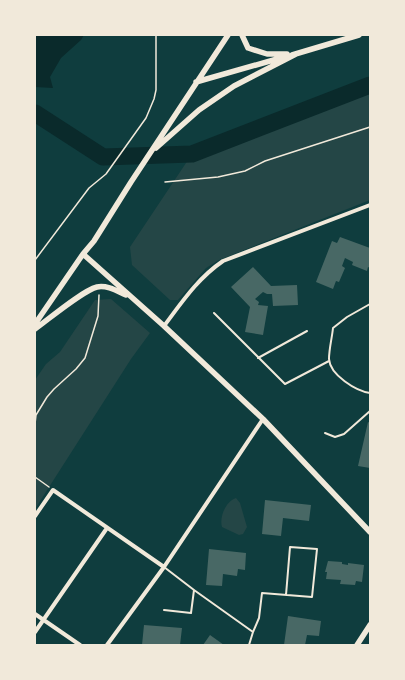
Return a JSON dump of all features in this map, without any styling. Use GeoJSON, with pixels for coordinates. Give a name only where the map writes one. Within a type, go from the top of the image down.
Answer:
{"type":"FeatureCollection","features":[{"type":"Feature","properties":{"kind":"street"},"geometry":{"type":"LineString","coordinates":[[35,324],[83,254],[94,241],[228,35]]}},
{"type":"Feature","properties":{"kind":"street"},"geometry":{"type":"LineString","coordinates":[[242,35],[248,48],[267,54],[296,54]]}},
{"type":"Feature","properties":{"kind":"street"},"geometry":{"type":"LineString","coordinates":[[196,82],[359,35]]}},
{"type":"Feature","properties":{"kind":"street"},"geometry":{"type":"LineString","coordinates":[[151,152],[199,110],[228,90],[296,54]]}},
{"type":"Feature","properties":{"kind":"street"},"geometry":{"type":"LineString","coordinates":[[164,326],[199,281],[211,269],[223,261],[370,205]]}},
{"type":"Feature","properties":{"kind":"street"},"geometry":{"type":"LineString","coordinates":[[83,254],[164,326],[263,419],[370,532]]}},
{"type":"Feature","properties":{"kind":"street"},"geometry":{"type":"LineString","coordinates":[[35,329],[87,291],[98,287],[110,288],[132,298]]}},
{"type":"Feature","properties":{"kind":"street"},"geometry":{"type":"LineString","coordinates":[[107,645],[164,567],[263,419]]}},
{"type":"Feature","properties":{"kind":"street"},"geometry":{"type":"LineString","coordinates":[[35,516],[53,490],[164,567]]}},
{"type":"Feature","properties":{"kind":"street"},"geometry":{"type":"LineString","coordinates":[[35,632],[107,528]]}},
{"type":"Feature","properties":{"kind":"street"},"geometry":{"type":"LineString","coordinates":[[35,614],[80,645]]}},
{"type":"Feature","properties":{"kind":"street"},"geometry":{"type":"LineString","coordinates":[[357,645],[370,625]]}},
{"type":"Feature","properties":{"kind":"lane"},"geometry":{"type":"LineString","coordinates":[[370,304],[333,328],[329,360],[333,369],[345,382],[361,392],[370,393]]}},
{"type":"Feature","properties":{"kind":"lane"},"geometry":{"type":"LineString","coordinates":[[214,313],[284,384],[329,360]]}},
{"type":"Feature","properties":{"kind":"lane"},"geometry":{"type":"LineString","coordinates":[[258,358],[307,331]]}},
{"type":"Feature","properties":{"kind":"lane"},"geometry":{"type":"LineString","coordinates":[[325,432],[335,437],[344,434],[370,411]]}},
{"type":"Feature","properties":{"kind":"lane"},"geometry":{"type":"LineString","coordinates":[[249,645],[258,618],[262,593],[312,597],[317,549],[290,547],[286,594]]}},
{"type":"Feature","properties":{"kind":"lane"},"geometry":{"type":"LineString","coordinates":[[164,567],[254,632]]}},
{"type":"Feature","properties":{"kind":"lane"},"geometry":{"type":"LineString","coordinates":[[164,610],[191,613],[194,590]]}},
{"type":"Feature","properties":{"kind":"path"},"geometry":{"type":"LineString","coordinates":[[35,260],[89,188],[106,174],[146,118],[156,90],[156,35]]}},
{"type":"Feature","properties":{"kind":"path"},"geometry":{"type":"LineString","coordinates":[[165,182],[218,177],[244,171],[265,161],[370,126]]}},
{"type":"Feature","properties":{"kind":"path"},"geometry":{"type":"LineString","coordinates":[[35,424],[36,415],[47,397],[76,369],[85,358],[98,316],[99,293]]}},
{"type":"Feature","properties":{"kind":"path"},"geometry":{"type":"LineString","coordinates":[[35,477],[53,490]]}},
{"type":"Feature","properties":{"kind":"shaded area"},"geometry":{"type":"Polygon","coordinates":[[[35,35],[84,35],[81,40],[61,58],[50,77],[53,88],[35,87],[35,35]]]}},
{"type":"Feature","properties":{"kind":"shaded area"},"geometry":{"type":"Polygon","coordinates":[[[370,88],[370,200],[219,260],[206,268],[178,300],[170,300],[132,265],[130,247],[192,154],[370,88]]]}},
{"type":"Feature","properties":{"kind":"shaded area"},"geometry":{"type":"Polygon","coordinates":[[[111,299],[150,333],[131,359],[35,509],[35,380],[46,364],[60,352],[95,300],[111,299]]]}},
{"type":"Feature","properties":{"kind":"shaded area"},"geometry":{"type":"Polygon","coordinates":[[[236,498],[240,503],[247,527],[243,534],[239,535],[222,527],[221,523],[222,514],[226,506],[229,502],[236,498]]]}},
{"type":"Feature","properties":{"kind":"building"},"geometry":{"type":"Polygon","coordinates":[[[340,237],[370,248],[370,268],[368,267],[367,271],[352,265],[353,262],[345,258],[342,266],[345,268],[339,282],[336,281],[333,289],[316,282],[332,241],[337,243],[340,237]]]}},
{"type":"Feature","properties":{"kind":"building"},"geometry":{"type":"Polygon","coordinates":[[[253,267],[271,286],[297,285],[298,305],[273,306],[272,294],[263,292],[255,299],[259,302],[258,305],[268,306],[263,335],[245,332],[250,307],[231,287],[253,267]]]}},
{"type":"Feature","properties":{"kind":"building"},"geometry":{"type":"Polygon","coordinates":[[[368,422],[370,423],[370,468],[358,466],[368,422]]]}},
{"type":"Feature","properties":{"kind":"building"},"geometry":{"type":"Polygon","coordinates":[[[265,500],[311,505],[309,521],[283,518],[281,536],[262,534],[265,500]]]}},
{"type":"Feature","properties":{"kind":"building"},"geometry":{"type":"Polygon","coordinates":[[[209,549],[246,553],[245,570],[238,569],[237,576],[223,574],[222,586],[206,585],[209,549]]]}},
{"type":"Feature","properties":{"kind":"building"},"geometry":{"type":"Polygon","coordinates":[[[328,561],[342,562],[342,564],[348,565],[348,563],[364,565],[362,582],[356,581],[355,585],[340,584],[341,580],[326,579],[327,572],[325,572],[328,561]]]}},
{"type":"Feature","properties":{"kind":"building"},"geometry":{"type":"Polygon","coordinates":[[[288,616],[321,621],[319,636],[307,635],[305,645],[284,645],[288,616]]]}},
{"type":"Feature","properties":{"kind":"building"},"geometry":{"type":"Polygon","coordinates":[[[144,625],[182,628],[180,645],[142,645],[144,625]]]}},
{"type":"Feature","properties":{"kind":"building"},"geometry":{"type":"Polygon","coordinates":[[[210,635],[224,645],[203,645],[210,635]]]}},
{"type":"Feature","properties":{"kind":"waterway"},"geometry":{"type":"LineString","coordinates":[[35,113],[103,157],[192,154],[370,85]]}}]}
